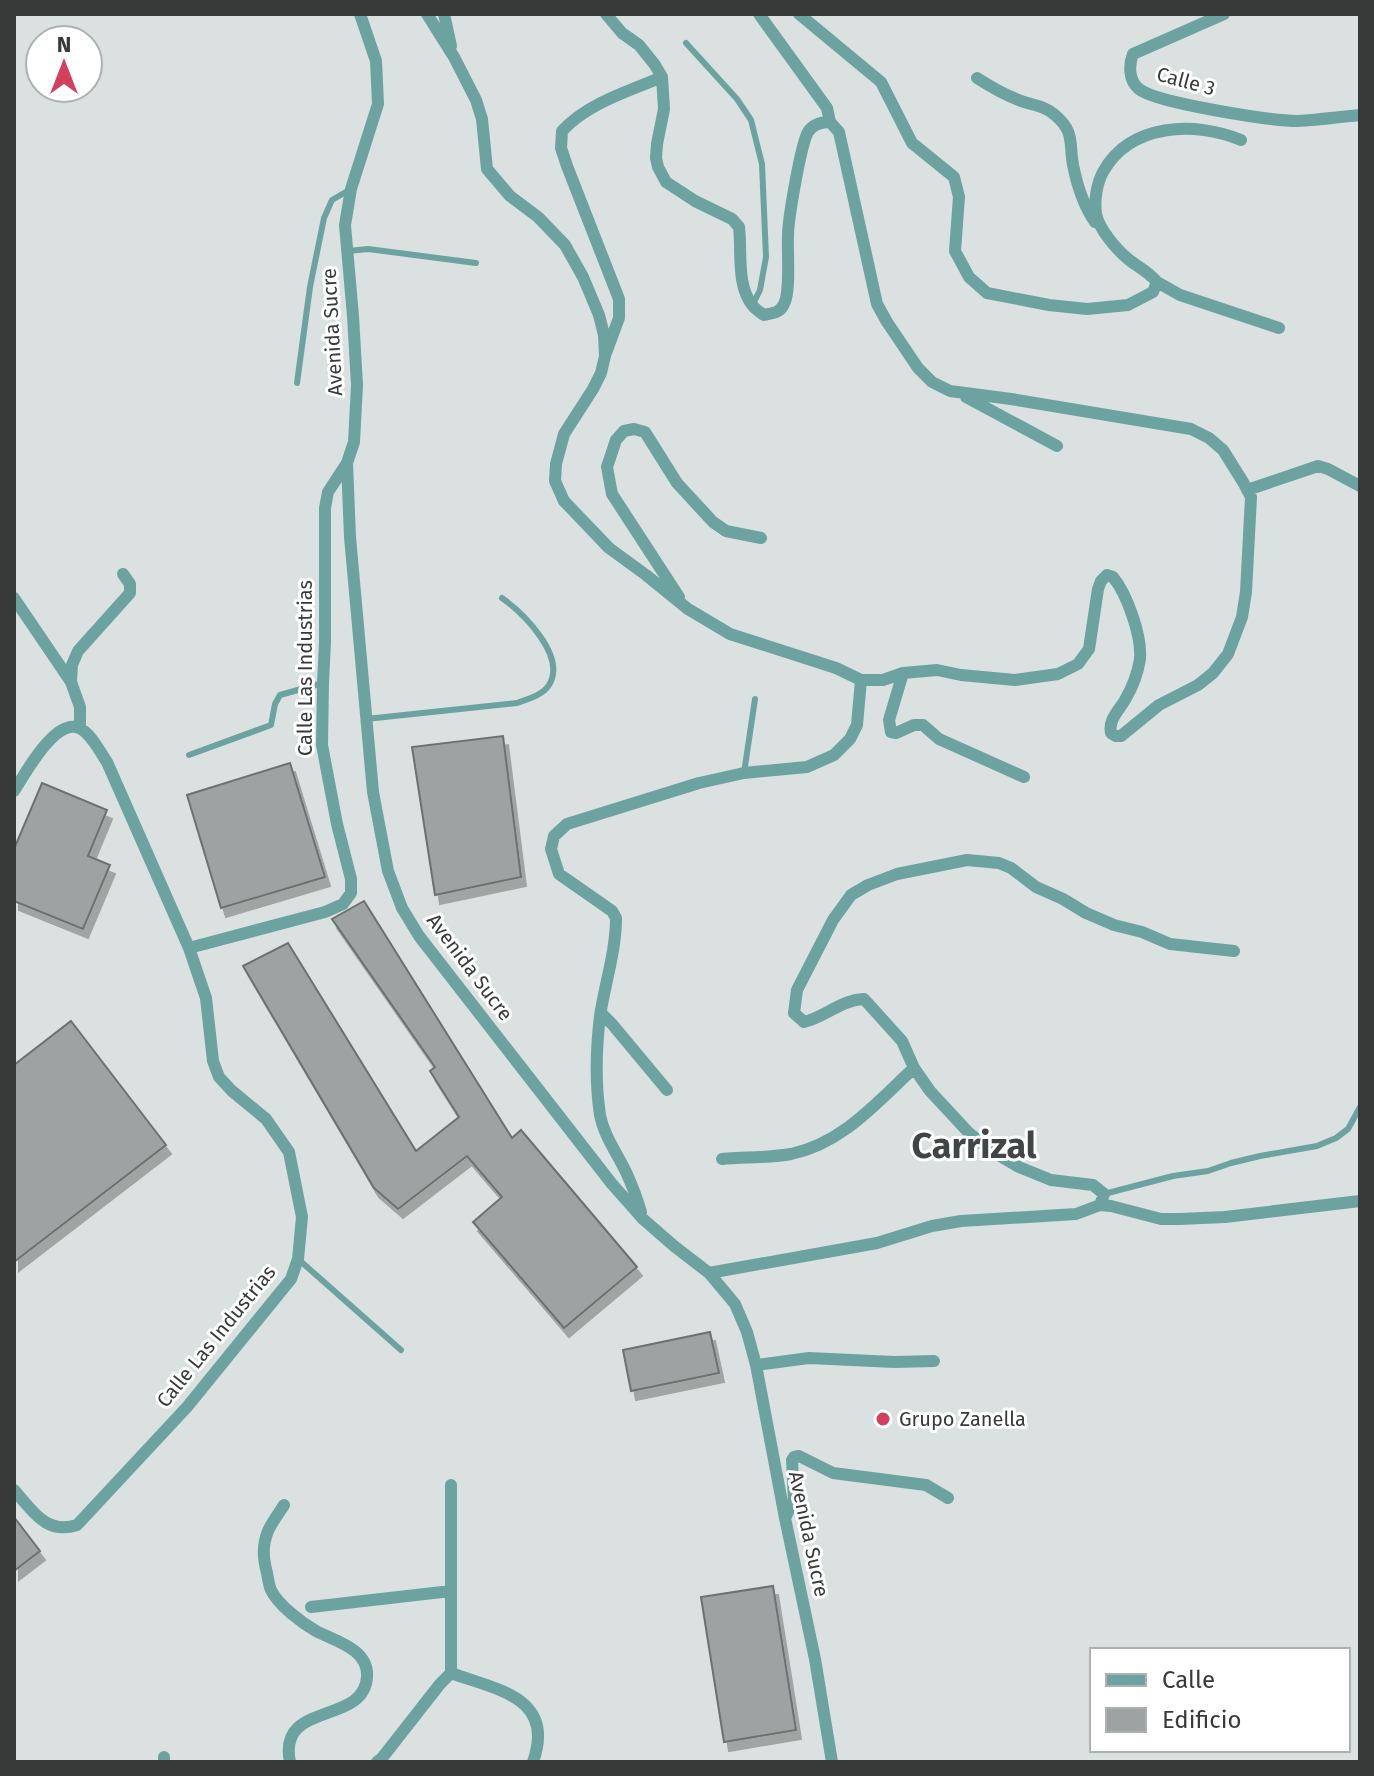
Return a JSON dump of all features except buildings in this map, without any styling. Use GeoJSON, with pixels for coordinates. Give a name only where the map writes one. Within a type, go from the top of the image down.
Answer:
{"type":"FeatureCollection","features":[{"type":"Feature","properties":{"kind":"street","name":"Avenida Sucre"},"geometry":{"type":"LineString","coordinates":[[360,14],[376,61],[378,104],[351,189],[345,225],[357,385],[354,442],[347,463],[350,537],[373,792],[388,871],[402,908],[419,936],[612,1184],[643,1219],[709,1273],[735,1304],[756,1365],[815,1659],[832,1762]]}},
{"type":"Feature","properties":{"kind":"street"},"geometry":{"type":"LineString","coordinates":[[427,14],[476,100],[482,119],[487,169],[510,196],[538,217],[565,245],[599,315],[605,356]]}},
{"type":"Feature","properties":{"kind":"street"},"geometry":{"type":"LineString","coordinates":[[444,14],[454,57]]}},
{"type":"Feature","properties":{"kind":"street"},"geometry":{"type":"LineString","coordinates":[[606,14],[622,33],[639,45],[662,77],[664,109],[657,144],[658,167],[666,182],[732,219],[739,227],[746,294],[752,306],[764,315],[776,313],[783,307],[787,296],[788,231],[809,131],[817,124],[830,122]]}},
{"type":"Feature","properties":{"kind":"street"},"geometry":{"type":"LineString","coordinates":[[759,14],[827,108],[830,122],[839,132],[877,304],[918,368],[932,382],[1057,446]]}},
{"type":"Feature","properties":{"kind":"street"},"geometry":{"type":"LineString","coordinates":[[799,14],[881,82],[912,143],[954,177],[959,197],[955,251],[969,277],[987,293],[1087,309],[1128,305],[1153,292],[1157,282]]}},
{"type":"Feature","properties":{"kind":"street","name":"Calle 3"},"geometry":{"type":"LineString","coordinates":[[1224,14],[1133,54],[1129,65],[1139,89],[1168,100],[1295,121],[1360,115]]}},
{"type":"Feature","properties":{"kind":"street"},"geometry":{"type":"LineString","coordinates":[[662,77],[586,110],[562,131],[561,148],[567,166],[619,299],[619,318],[601,373],[564,434],[555,481],[564,501],[609,548],[688,609],[730,634],[836,668],[861,680],[883,680],[903,673],[937,670],[1015,680],[1058,674],[1078,664],[1089,649],[1098,589],[1107,575],[1113,577],[1130,608],[1140,645],[1137,674],[1109,727],[1111,733],[1121,736],[1159,705],[1198,685],[1213,673],[1228,654],[1242,617],[1246,592],[1251,497],[1223,450],[1191,429],[1011,399],[959,394]]}},
{"type":"Feature","properties":{"kind":"street"},"geometry":{"type":"LineString","coordinates":[[977,78],[999,92],[1041,106],[1065,125],[1072,142],[1072,162],[1083,202],[1093,220],[1125,256],[1157,282],[1180,295],[1279,328]]}},
{"type":"Feature","properties":{"kind":"street"},"geometry":{"type":"LineString","coordinates":[[1102,229],[1096,214],[1098,182],[1109,162],[1128,143],[1170,129],[1212,131],[1241,140]]}},
{"type":"Feature","properties":{"kind":"street"},"geometry":{"type":"LineString","coordinates":[[688,609],[612,494],[607,467],[616,440],[624,431],[634,429],[645,432],[677,483],[713,522],[726,531],[761,538]]}},
{"type":"Feature","properties":{"kind":"street","name":"Calle Las Industrias"},"geometry":{"type":"LineString","coordinates":[[189,948],[325,912],[343,904],[351,893],[351,879],[322,745],[325,508],[328,492],[347,463]]}},
{"type":"Feature","properties":{"kind":"street"},"geometry":{"type":"LineString","coordinates":[[1247,490],[1318,466],[1360,486]]}},
{"type":"Feature","properties":{"kind":"street"},"geometry":{"type":"LineString","coordinates":[[71,682],[72,665],[78,651],[130,593],[130,584],[123,574]]}},
{"type":"Feature","properties":{"kind":"street"},"geometry":{"type":"LineString","coordinates":[[14,598],[71,682],[80,707],[80,728],[69,727],[57,732],[14,791]]}},
{"type":"Feature","properties":{"kind":"street"},"geometry":{"type":"LineString","coordinates":[[903,673],[889,720],[891,732],[923,725],[939,739],[1024,777]]}},
{"type":"Feature","properties":{"kind":"street"},"geometry":{"type":"LineString","coordinates":[[643,1219],[601,1118],[596,1058],[616,918],[612,911],[559,874],[551,849],[554,836],[567,824],[699,783],[744,773],[807,767],[834,755],[850,739],[857,725],[861,680]]}},
{"type":"Feature","properties":{"kind":"street","name":"Calle Las Industrias"},"geometry":{"type":"LineString","coordinates":[[14,1490],[51,1527],[65,1529],[77,1525],[187,1407],[291,1279],[298,1259],[302,1217],[289,1152],[266,1119],[219,1077],[213,1061],[206,998],[189,948],[107,762],[80,728]]}},
{"type":"Feature","properties":{"kind":"street"},"geometry":{"type":"LineString","coordinates":[[1234,951],[1170,944],[1114,925],[1036,887],[1011,868],[999,863],[967,860],[897,874],[851,895],[833,920],[797,990],[794,1013],[804,1022],[854,999],[864,999],[902,1041],[914,1068],[930,1091],[969,1133],[1019,1167],[1051,1180],[1093,1185],[1111,1206],[1161,1219],[1180,1219],[1225,1217],[1360,1201]]}},
{"type":"Feature","properties":{"kind":"street"},"geometry":{"type":"LineString","coordinates":[[601,1013],[667,1090]]}},
{"type":"Feature","properties":{"kind":"street"},"geometry":{"type":"LineString","coordinates":[[722,1159],[790,1154],[812,1148],[851,1127],[914,1068]]}},
{"type":"Feature","properties":{"kind":"street"},"geometry":{"type":"LineString","coordinates":[[709,1273],[877,1243],[932,1226],[961,1221],[1076,1214],[1102,1199]]}},
{"type":"Feature","properties":{"kind":"street"},"geometry":{"type":"LineString","coordinates":[[756,1365],[809,1358],[934,1361]]}},
{"type":"Feature","properties":{"kind":"street"},"geometry":{"type":"LineString","coordinates":[[785,1518],[794,1500],[792,1460],[799,1456],[833,1473],[926,1485],[948,1498]]}},
{"type":"Feature","properties":{"kind":"street"},"geometry":{"type":"LineString","coordinates":[[377,1762],[451,1673],[451,1485]]}},
{"type":"Feature","properties":{"kind":"street"},"geometry":{"type":"LineString","coordinates":[[284,1505],[268,1531],[262,1553],[271,1591],[298,1619],[358,1654],[366,1668],[367,1679],[355,1700],[293,1730],[287,1747],[290,1762]]}},
{"type":"Feature","properties":{"kind":"street"},"geometry":{"type":"LineString","coordinates":[[311,1607],[451,1591]]}},
{"type":"Feature","properties":{"kind":"street"},"geometry":{"type":"LineString","coordinates":[[451,1673],[517,1697],[529,1707],[537,1725],[537,1753],[533,1762]]}},
{"type":"Feature","properties":{"kind":"lane"},"geometry":{"type":"LineString","coordinates":[[686,43],[737,99],[751,120],[762,164],[766,257],[760,290],[752,306]]}},
{"type":"Feature","properties":{"kind":"lane"},"geometry":{"type":"LineString","coordinates":[[297,383],[310,287],[324,218],[332,200],[351,189]]}},
{"type":"Feature","properties":{"kind":"lane"},"geometry":{"type":"LineString","coordinates":[[348,251],[368,249],[476,263]]}},
{"type":"Feature","properties":{"kind":"lane"},"geometry":{"type":"LineString","coordinates":[[366,719],[517,703],[540,694],[550,684],[553,664],[545,643],[520,611],[502,598]]}},
{"type":"Feature","properties":{"kind":"lane"},"geometry":{"type":"LineString","coordinates":[[189,755],[271,725],[280,695],[323,683]]}},
{"type":"Feature","properties":{"kind":"lane"},"geometry":{"type":"LineString","coordinates":[[744,773],[755,699]]}},
{"type":"Feature","properties":{"kind":"lane"},"geometry":{"type":"LineString","coordinates":[[1102,1199],[1173,1176],[1317,1146],[1348,1129],[1360,1107]]}},
{"type":"Feature","properties":{"kind":"lane"},"geometry":{"type":"LineString","coordinates":[[298,1259],[401,1350]]}},
{"type":"Feature","properties":{"kind":"place","name":"Grupo Zanella"},"geometry":{"type":"Point","coordinates":[883,1419]}},
{"type":"Feature","properties":{"kind":"district","name":"Carrizal"},"geometry":{"type":"Point","coordinates":[974,1145]}}]}
